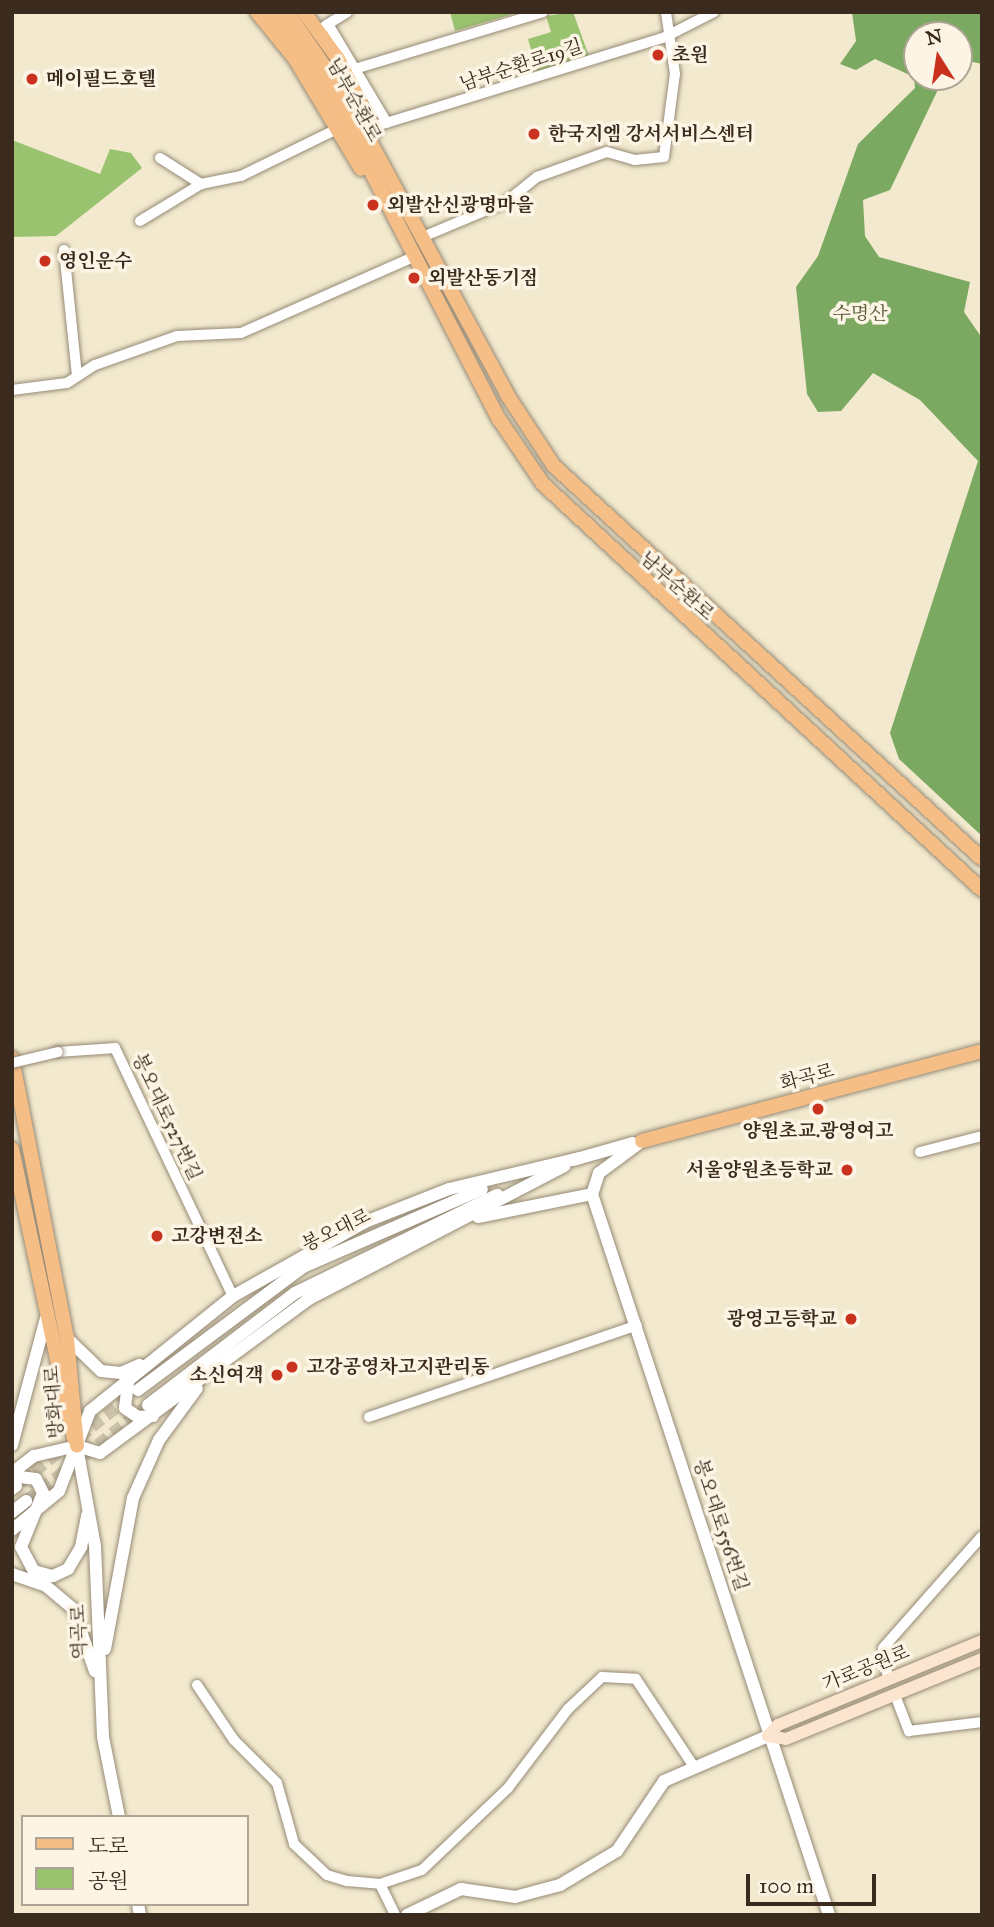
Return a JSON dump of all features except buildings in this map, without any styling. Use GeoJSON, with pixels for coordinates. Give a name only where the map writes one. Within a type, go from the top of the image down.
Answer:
{"type":"FeatureCollection","features":[{"type":"Feature","properties":{"kind":"main road","name":"남부순환로"},"geometry":{"type":"LineString","coordinates":[[257,12],[337,129],[390,214]]}},
{"type":"Feature","properties":{"kind":"main road","name":"남부순환로"},"geometry":{"type":"LineString","coordinates":[[272,12],[331,94],[390,214],[499,419],[543,484],[982,890]]}},
{"type":"Feature","properties":{"kind":"main road","name":"남부순환로"},"geometry":{"type":"LineString","coordinates":[[287,12],[407,202],[508,396],[575,490],[982,859]]}},
{"type":"Feature","properties":{"kind":"main road","name":"남부순환로"},"geometry":{"type":"LineString","coordinates":[[304,12],[323,27],[380,125],[407,202]]}},
{"type":"Feature","properties":{"kind":"main road","name":"화곡로"},"geometry":{"type":"LineString","coordinates":[[642,1141],[982,1051]]}},
{"type":"Feature","properties":{"kind":"main road","name":"방화대로"},"geometry":{"type":"LineString","coordinates":[[12,1060],[67,1338],[77,1446]]}},
{"type":"Feature","properties":{"kind":"main road","name":"방화대로"},"geometry":{"type":"LineString","coordinates":[[12,1149],[46,1318],[77,1446]]}},
{"type":"Feature","properties":{"kind":"main road","name":"가로공원로"},"geometry":{"type":"LineString","coordinates":[[768,1736],[778,1725],[982,1641]]}},
{"type":"Feature","properties":{"kind":"main road","name":"가로공원로"},"geometry":{"type":"LineString","coordinates":[[768,1736],[786,1739],[982,1659]]}},
{"type":"Feature","properties":{"kind":"street"},"geometry":{"type":"LineString","coordinates":[[323,27],[347,12]]}},
{"type":"Feature","properties":{"kind":"street"},"geometry":{"type":"LineString","coordinates":[[380,125],[358,68],[543,12]]}},
{"type":"Feature","properties":{"kind":"street"},"geometry":{"type":"LineString","coordinates":[[425,236],[506,202],[537,177],[607,152],[635,160],[664,157],[675,74],[665,37],[666,12]]}},
{"type":"Feature","properties":{"kind":"street","name":"남부순환로19길"},"geometry":{"type":"LineString","coordinates":[[380,125],[665,37],[714,12]]}},
{"type":"Feature","properties":{"kind":"street","name":"남부순환로"},"geometry":{"type":"LineString","coordinates":[[323,27],[358,68]]}},
{"type":"Feature","properties":{"kind":"street","name":"남부순환로"},"geometry":{"type":"LineString","coordinates":[[141,221],[201,184],[241,176],[337,129]]}},
{"type":"Feature","properties":{"kind":"street"},"geometry":{"type":"LineString","coordinates":[[160,158],[201,184]]}},
{"type":"Feature","properties":{"kind":"street"},"geometry":{"type":"LineString","coordinates":[[64,250],[77,376]]}},
{"type":"Feature","properties":{"kind":"street"},"geometry":{"type":"LineString","coordinates":[[12,390],[77,376],[156,342],[241,333],[413,257]]}},
{"type":"Feature","properties":{"kind":"street","name":"봉오대로527번길"},"geometry":{"type":"LineString","coordinates":[[12,1060],[58,1052],[115,1048],[233,1296]]}},
{"type":"Feature","properties":{"kind":"street"},"geometry":{"type":"LineString","coordinates":[[920,1152],[982,1136]]}},
{"type":"Feature","properties":{"kind":"street"},"geometry":{"type":"LineString","coordinates":[[468,1219],[592,1194],[599,1173],[642,1141]]}},
{"type":"Feature","properties":{"kind":"street","name":"봉오대로"},"geometry":{"type":"LineString","coordinates":[[138,1390],[244,1308],[344,1245],[452,1198],[642,1141]]}},
{"type":"Feature","properties":{"kind":"street"},"geometry":{"type":"LineString","coordinates":[[12,1530],[59,1491],[90,1411],[233,1296],[365,1222],[449,1189],[580,1158]]}},
{"type":"Feature","properties":{"kind":"street"},"geometry":{"type":"LineString","coordinates":[[13,1481],[34,1456],[77,1446],[100,1453],[152,1410],[309,1299],[468,1219],[580,1158]]}},
{"type":"Feature","properties":{"kind":"street","name":"봉오대로"},"geometry":{"type":"LineString","coordinates":[[152,1410],[248,1324],[343,1265],[580,1158]]}},
{"type":"Feature","properties":{"kind":"street","name":"봉오대로556번길"},"geometry":{"type":"LineString","coordinates":[[592,1194],[637,1325],[768,1736],[830,1915]]}},
{"type":"Feature","properties":{"kind":"street"},"geometry":{"type":"LineString","coordinates":[[12,1445],[46,1318]]}},
{"type":"Feature","properties":{"kind":"street"},"geometry":{"type":"LineString","coordinates":[[369,1417],[637,1325]]}},
{"type":"Feature","properties":{"kind":"street"},"geometry":{"type":"LineString","coordinates":[[67,1338],[83,1361],[111,1373],[155,1357]]}},
{"type":"Feature","properties":{"kind":"street"},"geometry":{"type":"LineString","coordinates":[[100,1684],[133,1497],[159,1440],[214,1367]]}},
{"type":"Feature","properties":{"kind":"street"},"geometry":{"type":"LineString","coordinates":[[130,1379],[125,1408],[138,1417],[152,1410]]}},
{"type":"Feature","properties":{"kind":"street","name":"역곡로"},"geometry":{"type":"LineString","coordinates":[[77,1446],[90,1497],[100,1684],[119,1815]]}},
{"type":"Feature","properties":{"kind":"street"},"geometry":{"type":"LineString","coordinates":[[13,1481],[27,1474],[41,1484],[36,1511],[22,1538],[23,1555],[34,1571],[53,1576],[78,1556],[90,1497]]}},
{"type":"Feature","properties":{"kind":"street"},"geometry":{"type":"LineString","coordinates":[[12,1512],[26,1501]]}},
{"type":"Feature","properties":{"kind":"street"},"geometry":{"type":"LineString","coordinates":[[888,1679],[883,1648],[982,1536]]}},
{"type":"Feature","properties":{"kind":"street"},"geometry":{"type":"LineString","coordinates":[[12,1574],[46,1586],[73,1609],[100,1684]]}},
{"type":"Feature","properties":{"kind":"street"},"geometry":{"type":"LineString","coordinates":[[197,1685],[234,1740],[276,1783],[294,1844],[327,1875],[380,1884],[422,1870],[508,1788],[568,1709],[602,1676],[636,1679],[693,1765]]}},
{"type":"Feature","properties":{"kind":"street"},"geometry":{"type":"LineString","coordinates":[[895,1695],[909,1731],[982,1722]]}},
{"type":"Feature","properties":{"kind":"street","name":"가로공원로"},"geometry":{"type":"LineString","coordinates":[[407,1915],[461,1889],[515,1897],[560,1885],[617,1851],[664,1781],[693,1765],[768,1736]]}},
{"type":"Feature","properties":{"kind":"street"},"geometry":{"type":"LineString","coordinates":[[380,1884],[395,1915]]}},
{"type":"Feature","properties":{"kind":"green space"},"geometry":{"type":"Polygon","coordinates":[[[450,12],[519,12],[455,31],[450,12]]]}},
{"type":"Feature","properties":{"kind":"green space"},"geometry":{"type":"Polygon","coordinates":[[[573,12],[590,59],[538,75],[528,39],[551,32],[546,16],[573,12]]]}},
{"type":"Feature","properties":{"kind":"green space","name":"수명산"},"geometry":{"type":"Polygon","coordinates":[[[852,12],[982,12],[982,64],[973,62],[973,21],[903,21],[903,72],[875,59],[856,70],[840,64],[856,41],[852,12]]]}},
{"type":"Feature","properties":{"kind":"green space","name":"수명산"},"geometry":{"type":"Polygon","coordinates":[[[912,91],[937,91],[890,190],[863,200],[865,236],[879,257],[970,282],[964,312],[982,338],[982,836],[899,759],[890,733],[978,461],[920,400],[873,373],[841,411],[818,412],[807,394],[796,287],[818,256],[858,144],[912,91]]]}},
{"type":"Feature","properties":{"kind":"green space"},"geometry":{"type":"Polygon","coordinates":[[[12,140],[100,174],[110,149],[131,153],[142,168],[56,236],[13,237],[12,318],[12,140]]]}},
{"type":"Feature","properties":{"kind":"tunnel"},"geometry":{"type":"LineString","coordinates":[[78,1438],[132,1395]]}},
{"type":"Feature","properties":{"kind":"tunnel"},"geometry":{"type":"LineString","coordinates":[[84,1456],[148,1405]]}},
{"type":"Feature","properties":{"kind":"tunnel"},"geometry":{"type":"LineString","coordinates":[[20,1483],[63,1449]]}},
{"type":"Feature","properties":{"kind":"tunnel"},"geometry":{"type":"LineString","coordinates":[[26,1501],[70,1467]]}},
{"type":"Feature","properties":{"kind":"place","name":"초원"},"geometry":{"type":"Point","coordinates":[658,55]}},
{"type":"Feature","properties":{"kind":"place","name":"메이필드호텔"},"geometry":{"type":"Point","coordinates":[32,79]}},
{"type":"Feature","properties":{"kind":"place","name":"한국지엠 강서서비스센터"},"geometry":{"type":"Point","coordinates":[534,134]}},
{"type":"Feature","properties":{"kind":"place","name":"외발산신광명마을"},"geometry":{"type":"Point","coordinates":[373,205]}},
{"type":"Feature","properties":{"kind":"place","name":"영인운수"},"geometry":{"type":"Point","coordinates":[45,261]}},
{"type":"Feature","properties":{"kind":"place","name":"외발산동기점"},"geometry":{"type":"Point","coordinates":[414,278]}},
{"type":"Feature","properties":{"kind":"place","name":"양원초교.광영여고"},"geometry":{"type":"Point","coordinates":[818,1109]}},
{"type":"Feature","properties":{"kind":"place","name":"서울양원초등학교"},"geometry":{"type":"Point","coordinates":[847,1170]}},
{"type":"Feature","properties":{"kind":"place","name":"고강변전소"},"geometry":{"type":"Point","coordinates":[157,1236]}},
{"type":"Feature","properties":{"kind":"place","name":"광영고등학교"},"geometry":{"type":"Point","coordinates":[851,1319]}},
{"type":"Feature","properties":{"kind":"place","name":"고강공영차고지관리동"},"geometry":{"type":"Point","coordinates":[292,1367]}},
{"type":"Feature","properties":{"kind":"place","name":"소신여객"},"geometry":{"type":"Point","coordinates":[277,1375]}}]}
